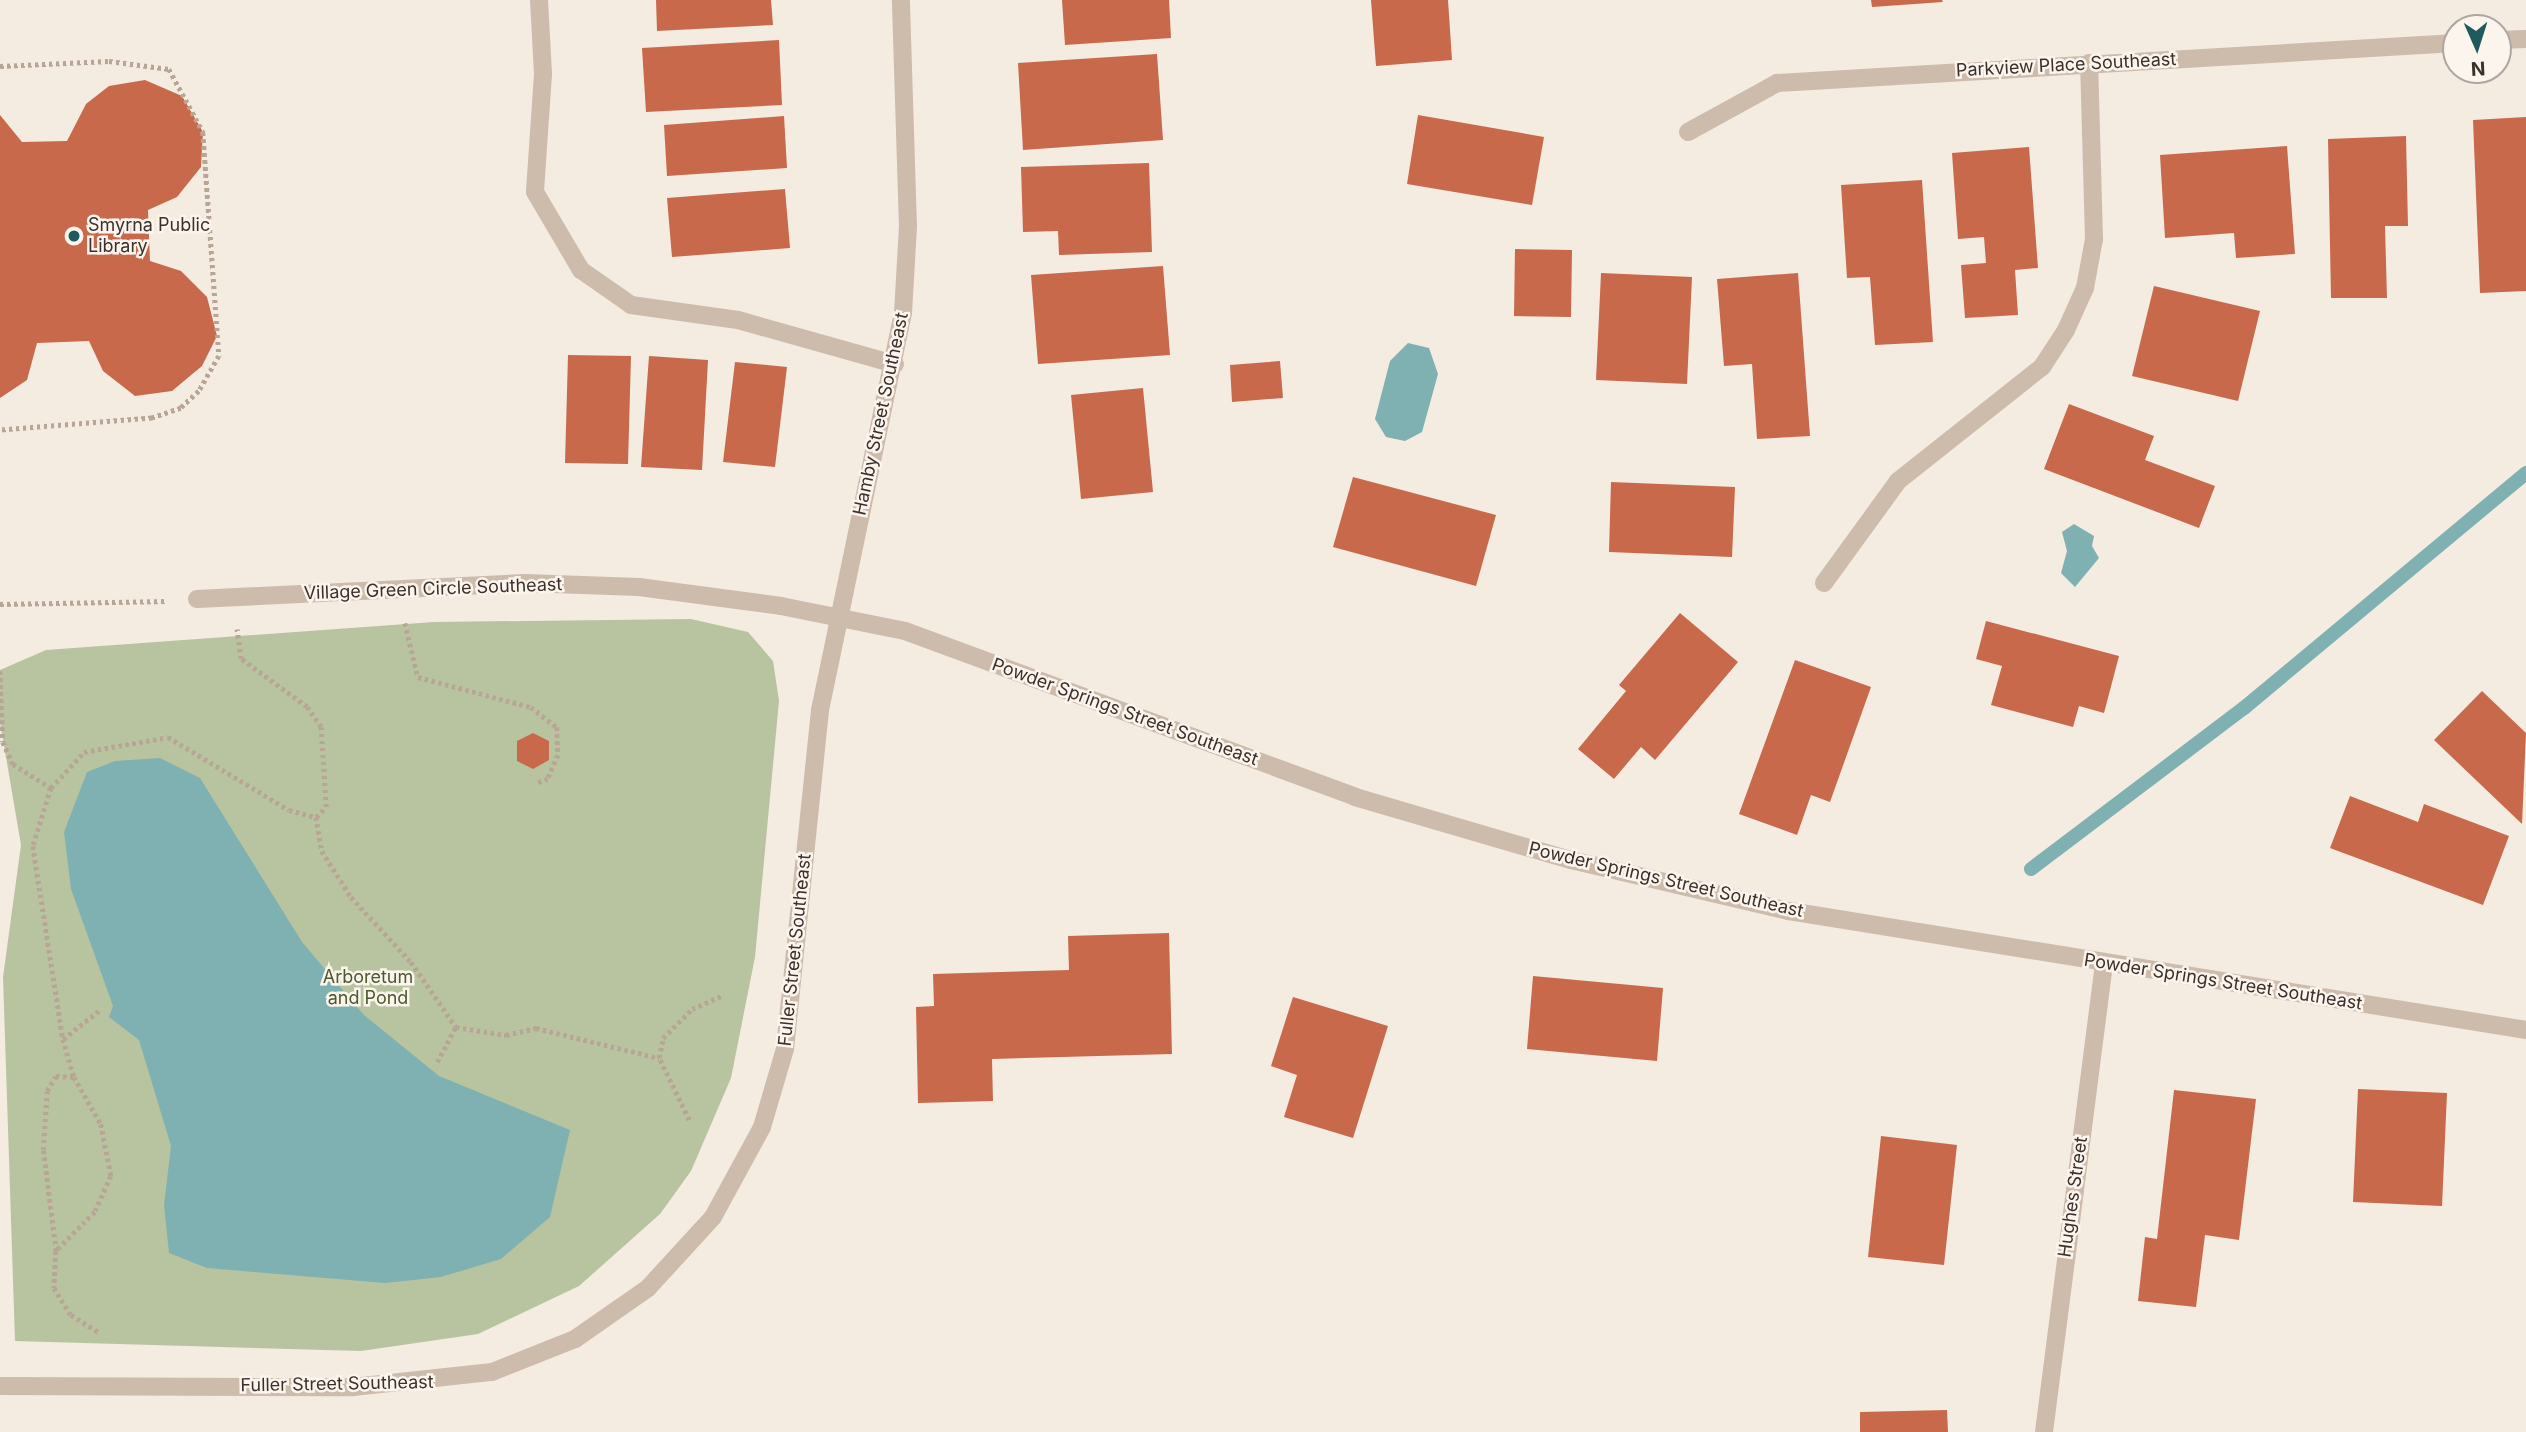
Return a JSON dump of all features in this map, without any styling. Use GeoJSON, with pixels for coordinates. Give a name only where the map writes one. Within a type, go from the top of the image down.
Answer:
{"type":"FeatureCollection","features":[{"type":"Feature","properties":{"kind":"street"},"geometry":{"type":"LineString","coordinates":[[539,0],[543,74],[535,192],[581,270],[631,305],[738,320],[894,364]]}},
{"type":"Feature","properties":{"kind":"street","name":"Hamby Street Southeast"},"geometry":{"type":"LineString","coordinates":[[835,616],[894,364],[907,278],[901,0]]}},
{"type":"Feature","properties":{"kind":"street","name":"Parkview Place Southeast"},"geometry":{"type":"LineString","coordinates":[[1688,132],[1777,83],[2442,44]]}},
{"type":"Feature","properties":{"kind":"street"},"geometry":{"type":"LineString","coordinates":[[1824,583],[1898,481],[2042,367],[2066,330],[2085,288],[2094,239],[2089,63]]}},
{"type":"Feature","properties":{"kind":"street","name":"Village Green Circle Southeast"},"geometry":{"type":"LineString","coordinates":[[197,599],[525,583],[639,587],[835,616]]}},
{"type":"Feature","properties":{"kind":"street","name":"Powder Springs Street Southeast"},"geometry":{"type":"LineString","coordinates":[[835,616],[905,631],[1355,797],[1571,860],[1789,911],[2526,1030]]}},
{"type":"Feature","properties":{"kind":"street","name":"Fuller Street Southeast"},"geometry":{"type":"LineString","coordinates":[[0,1386],[425,1384],[492,1372],[575,1339],[648,1287],[713,1217],[762,1127],[785,1049],[835,616]]}},
{"type":"Feature","properties":{"kind":"street","name":"Hughes Street"},"geometry":{"type":"LineString","coordinates":[[2044,1432],[2104,962]]}},
{"type":"Feature","properties":{"kind":"path"},"geometry":{"type":"LineString","coordinates":[[0,66],[109,61],[169,69],[203,132],[219,355],[199,391],[181,408],[152,418],[0,430]]}},
{"type":"Feature","properties":{"kind":"path"},"geometry":{"type":"LineString","coordinates":[[0,604],[197,599]]}},
{"type":"Feature","properties":{"kind":"path"},"geometry":{"type":"LineString","coordinates":[[404,618],[418,677],[531,707],[557,727],[558,755],[548,779],[535,784]]}},
{"type":"Feature","properties":{"kind":"path"},"geometry":{"type":"LineString","coordinates":[[237,625],[241,659],[307,706],[321,727],[327,807],[316,817]]}},
{"type":"Feature","properties":{"kind":"path"},"geometry":{"type":"LineString","coordinates":[[0,671],[3,742],[13,764],[51,788]]}},
{"type":"Feature","properties":{"kind":"path"},"geometry":{"type":"LineString","coordinates":[[56,1251],[95,1212],[111,1176],[101,1124],[74,1077],[63,1038],[33,846],[51,788],[84,751],[168,737],[289,810],[316,817]]}},
{"type":"Feature","properties":{"kind":"path"},"geometry":{"type":"LineString","coordinates":[[316,817],[322,851],[351,897],[411,962],[456,1027],[506,1035],[536,1028],[659,1058]]}},
{"type":"Feature","properties":{"kind":"path"},"geometry":{"type":"LineString","coordinates":[[689,1120],[659,1058],[663,1038],[692,1009],[724,995]]}},
{"type":"Feature","properties":{"kind":"path"},"geometry":{"type":"LineString","coordinates":[[63,1038],[101,1009]]}},
{"type":"Feature","properties":{"kind":"path"},"geometry":{"type":"LineString","coordinates":[[437,1062],[456,1027]]}},
{"type":"Feature","properties":{"kind":"path"},"geometry":{"type":"LineString","coordinates":[[74,1077],[56,1076],[47,1091],[43,1150],[56,1251],[54,1288],[71,1315],[100,1333]]}},
{"type":"Feature","properties":{"kind":"green space","name":"Arboretum and Pond"},"geometry":{"type":"Polygon","coordinates":[[[691,619],[748,632],[773,661],[779,701],[755,957],[731,1078],[691,1171],[660,1214],[579,1286],[478,1334],[361,1351],[15,1341],[3,977],[21,845],[0,722],[0,670],[46,650],[434,622],[691,619]]]}},
{"type":"Feature","properties":{"kind":"water"},"geometry":{"type":"Polygon","coordinates":[[[1408,343],[1429,348],[1438,374],[1422,432],[1405,441],[1386,437],[1375,419],[1390,361],[1408,343]]]}},
{"type":"Feature","properties":{"kind":"water"},"geometry":{"type":"Polygon","coordinates":[[[2074,524],[2094,536],[2092,546],[2099,558],[2075,587],[2061,573],[2067,551],[2062,532],[2074,524]]]}},
{"type":"Feature","properties":{"kind":"water"},"geometry":{"type":"Polygon","coordinates":[[[160,758],[200,778],[302,942],[364,1015],[439,1076],[570,1130],[550,1217],[501,1259],[441,1277],[385,1283],[207,1268],[169,1253],[164,1205],[171,1146],[139,1040],[109,1017],[113,1006],[71,889],[64,832],[87,772],[115,761],[160,758]]]}},
{"type":"Feature","properties":{"kind":"building"},"geometry":{"type":"Polygon","coordinates":[[[656,0],[771,0],[773,25],[657,31],[656,0]]]}},
{"type":"Feature","properties":{"kind":"building"},"geometry":{"type":"Polygon","coordinates":[[[1062,0],[1169,0],[1171,38],[1065,45],[1062,0]]]}},
{"type":"Feature","properties":{"kind":"building"},"geometry":{"type":"Polygon","coordinates":[[[1371,0],[1448,0],[1452,60],[1376,66],[1371,0]]]}},
{"type":"Feature","properties":{"kind":"building"},"geometry":{"type":"Polygon","coordinates":[[[1871,0],[1942,0],[1943,2],[1872,7],[1871,0]]]}},
{"type":"Feature","properties":{"kind":"building"},"geometry":{"type":"Polygon","coordinates":[[[779,40],[782,105],[646,112],[642,48],[779,40]]]}},
{"type":"Feature","properties":{"kind":"building"},"geometry":{"type":"Polygon","coordinates":[[[1157,54],[1163,140],[1023,150],[1018,63],[1157,54]]]}},
{"type":"Feature","properties":{"kind":"building","name":"Smyrna Public Library"},"geometry":{"type":"Polygon","coordinates":[[[145,80],[182,96],[203,132],[201,167],[177,197],[148,210],[150,261],[181,271],[207,297],[217,336],[202,366],[172,391],[135,396],[103,371],[89,341],[37,343],[27,380],[0,398],[0,115],[22,142],[67,141],[86,104],[109,86],[145,80]]]}},
{"type":"Feature","properties":{"kind":"building"},"geometry":{"type":"Polygon","coordinates":[[[1418,115],[1544,137],[1532,205],[1407,184],[1418,115]]]}},
{"type":"Feature","properties":{"kind":"building"},"geometry":{"type":"Polygon","coordinates":[[[784,116],[787,168],[667,176],[664,125],[784,116]]]}},
{"type":"Feature","properties":{"kind":"building"},"geometry":{"type":"Polygon","coordinates":[[[2526,117],[2526,291],[2480,293],[2473,120],[2526,117]]]}},
{"type":"Feature","properties":{"kind":"building"},"geometry":{"type":"Polygon","coordinates":[[[2406,136],[2408,226],[2385,226],[2387,298],[2331,298],[2328,139],[2406,136]]]}},
{"type":"Feature","properties":{"kind":"building"},"geometry":{"type":"Polygon","coordinates":[[[2287,146],[2295,254],[2236,258],[2234,233],[2165,238],[2160,155],[2287,146]]]}},
{"type":"Feature","properties":{"kind":"building"},"geometry":{"type":"Polygon","coordinates":[[[2029,147],[2038,268],[2015,270],[2018,315],[1965,318],[1961,265],[1986,263],[1984,237],[1958,239],[1952,153],[2029,147]]]}},
{"type":"Feature","properties":{"kind":"building"},"geometry":{"type":"Polygon","coordinates":[[[1149,163],[1152,252],[1059,255],[1058,231],[1023,232],[1021,167],[1149,163]]]}},
{"type":"Feature","properties":{"kind":"building"},"geometry":{"type":"Polygon","coordinates":[[[1922,180],[1933,342],[1875,345],[1870,277],[1847,278],[1841,185],[1922,180]]]}},
{"type":"Feature","properties":{"kind":"building"},"geometry":{"type":"Polygon","coordinates":[[[785,189],[790,248],[672,257],[667,198],[785,189]]]}},
{"type":"Feature","properties":{"kind":"building"},"geometry":{"type":"Polygon","coordinates":[[[1515,249],[1572,250],[1571,317],[1514,316],[1515,249]]]}},
{"type":"Feature","properties":{"kind":"building"},"geometry":{"type":"Polygon","coordinates":[[[1163,266],[1170,355],[1038,364],[1031,275],[1163,266]]]}},
{"type":"Feature","properties":{"kind":"building"},"geometry":{"type":"Polygon","coordinates":[[[1601,273],[1692,277],[1687,384],[1596,380],[1601,273]]]}},
{"type":"Feature","properties":{"kind":"building"},"geometry":{"type":"Polygon","coordinates":[[[1798,273],[1810,436],[1757,439],[1752,364],[1724,366],[1717,279],[1798,273]]]}},
{"type":"Feature","properties":{"kind":"building"},"geometry":{"type":"Polygon","coordinates":[[[2154,286],[2260,311],[2238,401],[2132,376],[2154,286]]]}},
{"type":"Feature","properties":{"kind":"building"},"geometry":{"type":"Polygon","coordinates":[[[568,355],[631,356],[628,464],[565,463],[568,355]]]}},
{"type":"Feature","properties":{"kind":"building"},"geometry":{"type":"Polygon","coordinates":[[[649,356],[708,360],[702,470],[641,467],[649,356]]]}},
{"type":"Feature","properties":{"kind":"building"},"geometry":{"type":"Polygon","coordinates":[[[1280,361],[1283,398],[1232,402],[1230,365],[1280,361]]]}},
{"type":"Feature","properties":{"kind":"building"},"geometry":{"type":"Polygon","coordinates":[[[735,362],[787,367],[775,467],[723,462],[735,362]]]}},
{"type":"Feature","properties":{"kind":"building"},"geometry":{"type":"Polygon","coordinates":[[[1143,388],[1153,492],[1081,499],[1071,395],[1143,388]]]}},
{"type":"Feature","properties":{"kind":"building"},"geometry":{"type":"Polygon","coordinates":[[[2069,404],[2154,436],[2145,460],[2215,486],[2199,528],[2044,469],[2069,404]]]}},
{"type":"Feature","properties":{"kind":"building"},"geometry":{"type":"Polygon","coordinates":[[[1353,477],[1496,515],[1476,586],[1333,547],[1353,477]]]}},
{"type":"Feature","properties":{"kind":"building"},"geometry":{"type":"Polygon","coordinates":[[[1611,482],[1735,487],[1732,557],[1609,552],[1611,482]]]}},
{"type":"Feature","properties":{"kind":"building"},"geometry":{"type":"Polygon","coordinates":[[[1680,613],[1738,662],[1655,760],[1641,747],[1614,779],[1578,749],[1626,691],[1619,685],[1680,613]]]}},
{"type":"Feature","properties":{"kind":"building"},"geometry":{"type":"Polygon","coordinates":[[[1986,621],[2119,656],[2104,713],[2079,706],[2073,727],[1991,705],[2002,666],[1976,659],[1986,621]]]}},
{"type":"Feature","properties":{"kind":"building"},"geometry":{"type":"Polygon","coordinates":[[[1795,660],[1871,687],[1830,802],[1811,795],[1797,835],[1739,814],[1795,660]]]}},
{"type":"Feature","properties":{"kind":"building"},"geometry":{"type":"Polygon","coordinates":[[[2482,691],[2526,733],[2522,824],[2434,740],[2482,691]]]}},
{"type":"Feature","properties":{"kind":"building"},"geometry":{"type":"Polygon","coordinates":[[[533,733],[549,741],[549,760],[533,769],[517,761],[517,741],[533,733]]]}},
{"type":"Feature","properties":{"kind":"building"},"geometry":{"type":"Polygon","coordinates":[[[2350,796],[2418,822],[2424,804],[2509,836],[2483,905],[2330,848],[2350,796]]]}},
{"type":"Feature","properties":{"kind":"building"},"geometry":{"type":"Polygon","coordinates":[[[1169,933],[1172,1054],[992,1059],[993,1101],[918,1103],[916,1007],[934,1006],[933,974],[1069,970],[1068,936],[1169,933]]]}},
{"type":"Feature","properties":{"kind":"building"},"geometry":{"type":"Polygon","coordinates":[[[1533,976],[1663,988],[1657,1061],[1527,1049],[1533,976]]]}},
{"type":"Feature","properties":{"kind":"building"},"geometry":{"type":"Polygon","coordinates":[[[1293,997],[1388,1026],[1353,1138],[1284,1117],[1297,1075],[1271,1066],[1293,997]]]}},
{"type":"Feature","properties":{"kind":"building"},"geometry":{"type":"Polygon","coordinates":[[[2358,1089],[2447,1093],[2442,1206],[2353,1202],[2358,1089]]]}},
{"type":"Feature","properties":{"kind":"building"},"geometry":{"type":"Polygon","coordinates":[[[2174,1090],[2256,1099],[2239,1240],[2205,1235],[2196,1307],[2138,1301],[2145,1237],[2157,1239],[2174,1090]]]}},
{"type":"Feature","properties":{"kind":"building"},"geometry":{"type":"Polygon","coordinates":[[[1881,1136],[1957,1145],[1944,1265],[1868,1257],[1881,1136]]]}},
{"type":"Feature","properties":{"kind":"building"},"geometry":{"type":"Polygon","coordinates":[[[1947,1410],[1948,1432],[1860,1432],[1860,1412],[1947,1410]]]}},
{"type":"Feature","properties":{"kind":"waterway"},"geometry":{"type":"LineString","coordinates":[[2031,869],[2244,708],[2526,473]]}},
{"type":"Feature","properties":{"kind":"place","name":"Smyrna Public Library"},"geometry":{"type":"Point","coordinates":[74,236]}}]}
